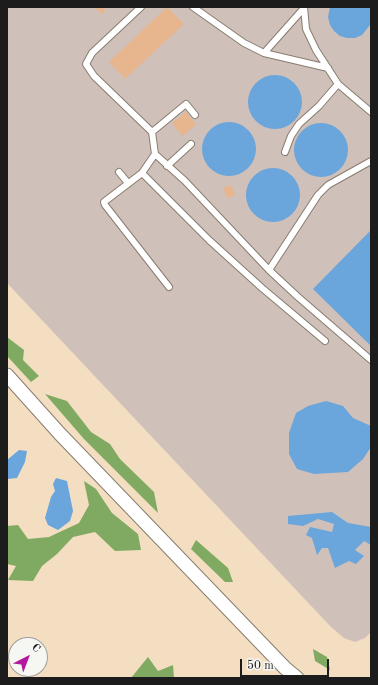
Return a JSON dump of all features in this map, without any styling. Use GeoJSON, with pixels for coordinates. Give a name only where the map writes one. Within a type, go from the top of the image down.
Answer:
{"type":"FeatureCollection","features":[{"type":"Feature","properties":{"kind":"street"},"geometry":{"type":"LineString","coordinates":[[7,375],[71,445],[285,668],[297,678]]}},
{"type":"Feature","properties":{"kind":"lane"},"geometry":{"type":"LineString","coordinates":[[141,7],[92,53],[86,64],[94,76],[152,132],[155,154],[185,181],[269,270],[371,360]]}},
{"type":"Feature","properties":{"kind":"lane"},"geometry":{"type":"LineString","coordinates":[[193,7],[244,43],[264,53],[328,68]]}},
{"type":"Feature","properties":{"kind":"lane"},"geometry":{"type":"LineString","coordinates":[[264,53],[304,7]]}},
{"type":"Feature","properties":{"kind":"lane"},"geometry":{"type":"LineString","coordinates":[[304,7],[306,29],[316,50],[338,84],[371,112]]}},
{"type":"Feature","properties":{"kind":"lane"},"geometry":{"type":"LineString","coordinates":[[285,152],[291,136],[299,124],[319,106],[338,84]]}},
{"type":"Feature","properties":{"kind":"lane"},"geometry":{"type":"LineString","coordinates":[[152,132],[186,104],[195,115]]}},
{"type":"Feature","properties":{"kind":"lane"},"geometry":{"type":"LineString","coordinates":[[167,166],[191,144]]}},
{"type":"Feature","properties":{"kind":"lane"},"geometry":{"type":"LineString","coordinates":[[155,154],[142,173],[104,202],[169,287]]}},
{"type":"Feature","properties":{"kind":"lane"},"geometry":{"type":"LineString","coordinates":[[269,270],[318,195],[328,185],[371,161]]}},
{"type":"Feature","properties":{"kind":"lane"},"geometry":{"type":"LineString","coordinates":[[119,172],[128,183]]}},
{"type":"Feature","properties":{"kind":"lane"},"geometry":{"type":"LineString","coordinates":[[142,173],[244,272],[325,341]]}},
{"type":"Feature","properties":{"kind":"shaded area"},"geometry":{"type":"Polygon","coordinates":[[[7,7],[371,7],[371,632],[365,638],[355,642],[344,638],[331,627],[7,283],[7,7]]]}},
{"type":"Feature","properties":{"kind":"green space"},"geometry":{"type":"Polygon","coordinates":[[[7,337],[24,350],[23,360],[39,376],[31,382],[7,356],[7,337]]]}},
{"type":"Feature","properties":{"kind":"green space"},"geometry":{"type":"Polygon","coordinates":[[[45,394],[67,401],[91,432],[110,444],[120,459],[154,492],[158,513],[84,439],[45,394]]]}},
{"type":"Feature","properties":{"kind":"green space"},"geometry":{"type":"Polygon","coordinates":[[[84,481],[96,489],[112,513],[138,534],[141,550],[115,551],[95,532],[73,537],[57,554],[42,566],[33,581],[8,580],[16,566],[7,564],[7,526],[18,525],[28,539],[49,537],[79,523],[89,505],[84,481]]]}},
{"type":"Feature","properties":{"kind":"green space"},"geometry":{"type":"Polygon","coordinates":[[[196,540],[228,568],[233,582],[225,582],[191,549],[196,540]]]}},
{"type":"Feature","properties":{"kind":"green space"},"geometry":{"type":"Polygon","coordinates":[[[313,649],[327,657],[330,670],[315,661],[313,649]]]}},
{"type":"Feature","properties":{"kind":"green space"},"geometry":{"type":"Polygon","coordinates":[[[148,657],[158,671],[173,665],[174,678],[131,678],[148,657]]]}},
{"type":"Feature","properties":{"kind":"water"},"geometry":{"type":"Polygon","coordinates":[[[330,7],[370,7],[370,25],[362,35],[355,38],[340,36],[330,25],[328,17],[330,7]]]}},
{"type":"Feature","properties":{"kind":"water"},"geometry":{"type":"Polygon","coordinates":[[[275,75],[285,77],[294,83],[300,92],[302,102],[300,112],[294,121],[285,127],[275,129],[265,127],[256,121],[250,112],[248,102],[250,92],[256,83],[265,77],[275,75]]]}},
{"type":"Feature","properties":{"kind":"water"},"geometry":{"type":"Polygon","coordinates":[[[229,122],[239,124],[248,130],[254,139],[256,149],[254,159],[248,168],[239,174],[229,176],[219,174],[210,168],[204,159],[202,149],[204,139],[210,130],[219,124],[229,122]]]}},
{"type":"Feature","properties":{"kind":"water"},"geometry":{"type":"Polygon","coordinates":[[[321,123],[331,125],[340,131],[346,140],[348,150],[346,160],[340,169],[331,175],[321,177],[311,175],[302,169],[296,160],[294,150],[296,140],[302,131],[311,125],[321,123]]]}},
{"type":"Feature","properties":{"kind":"water"},"geometry":{"type":"Polygon","coordinates":[[[273,168],[283,170],[292,176],[298,185],[300,195],[298,205],[292,214],[283,220],[273,222],[263,220],[254,214],[248,205],[246,195],[248,185],[254,176],[263,170],[273,168]]]}},
{"type":"Feature","properties":{"kind":"water"},"geometry":{"type":"Polygon","coordinates":[[[371,230],[371,346],[313,289],[371,230]]]}},
{"type":"Feature","properties":{"kind":"water"},"geometry":{"type":"Polygon","coordinates":[[[326,401],[343,406],[353,418],[371,426],[371,447],[363,459],[348,472],[314,474],[297,469],[289,454],[289,433],[296,413],[308,406],[326,401]]]}},
{"type":"Feature","properties":{"kind":"water"},"geometry":{"type":"Polygon","coordinates":[[[19,450],[27,451],[25,462],[17,478],[7,479],[7,460],[19,450]]]}},
{"type":"Feature","properties":{"kind":"water"},"geometry":{"type":"Polygon","coordinates":[[[56,478],[67,481],[73,511],[70,521],[58,530],[48,525],[45,518],[51,497],[55,491],[53,484],[56,478]]]}},
{"type":"Feature","properties":{"kind":"water"},"geometry":{"type":"Polygon","coordinates":[[[332,512],[348,523],[371,527],[371,545],[364,541],[355,550],[364,556],[356,564],[349,561],[335,568],[328,548],[322,548],[317,555],[312,538],[306,535],[310,527],[332,532],[334,524],[318,519],[303,526],[288,524],[288,516],[332,512]]]}},
{"type":"Feature","properties":{"kind":"building"},"geometry":{"type":"Polygon","coordinates":[[[94,7],[103,7],[106,10],[102,14],[94,7]]]}},
{"type":"Feature","properties":{"kind":"building"},"geometry":{"type":"Polygon","coordinates":[[[167,7],[184,24],[125,79],[109,62],[167,7]]]}},
{"type":"Feature","properties":{"kind":"building"},"geometry":{"type":"Polygon","coordinates":[[[186,112],[196,125],[182,136],[172,123],[186,112]]]}},
{"type":"Feature","properties":{"kind":"building"},"geometry":{"type":"Polygon","coordinates":[[[231,185],[235,195],[227,198],[223,188],[231,185]]]}}]}
